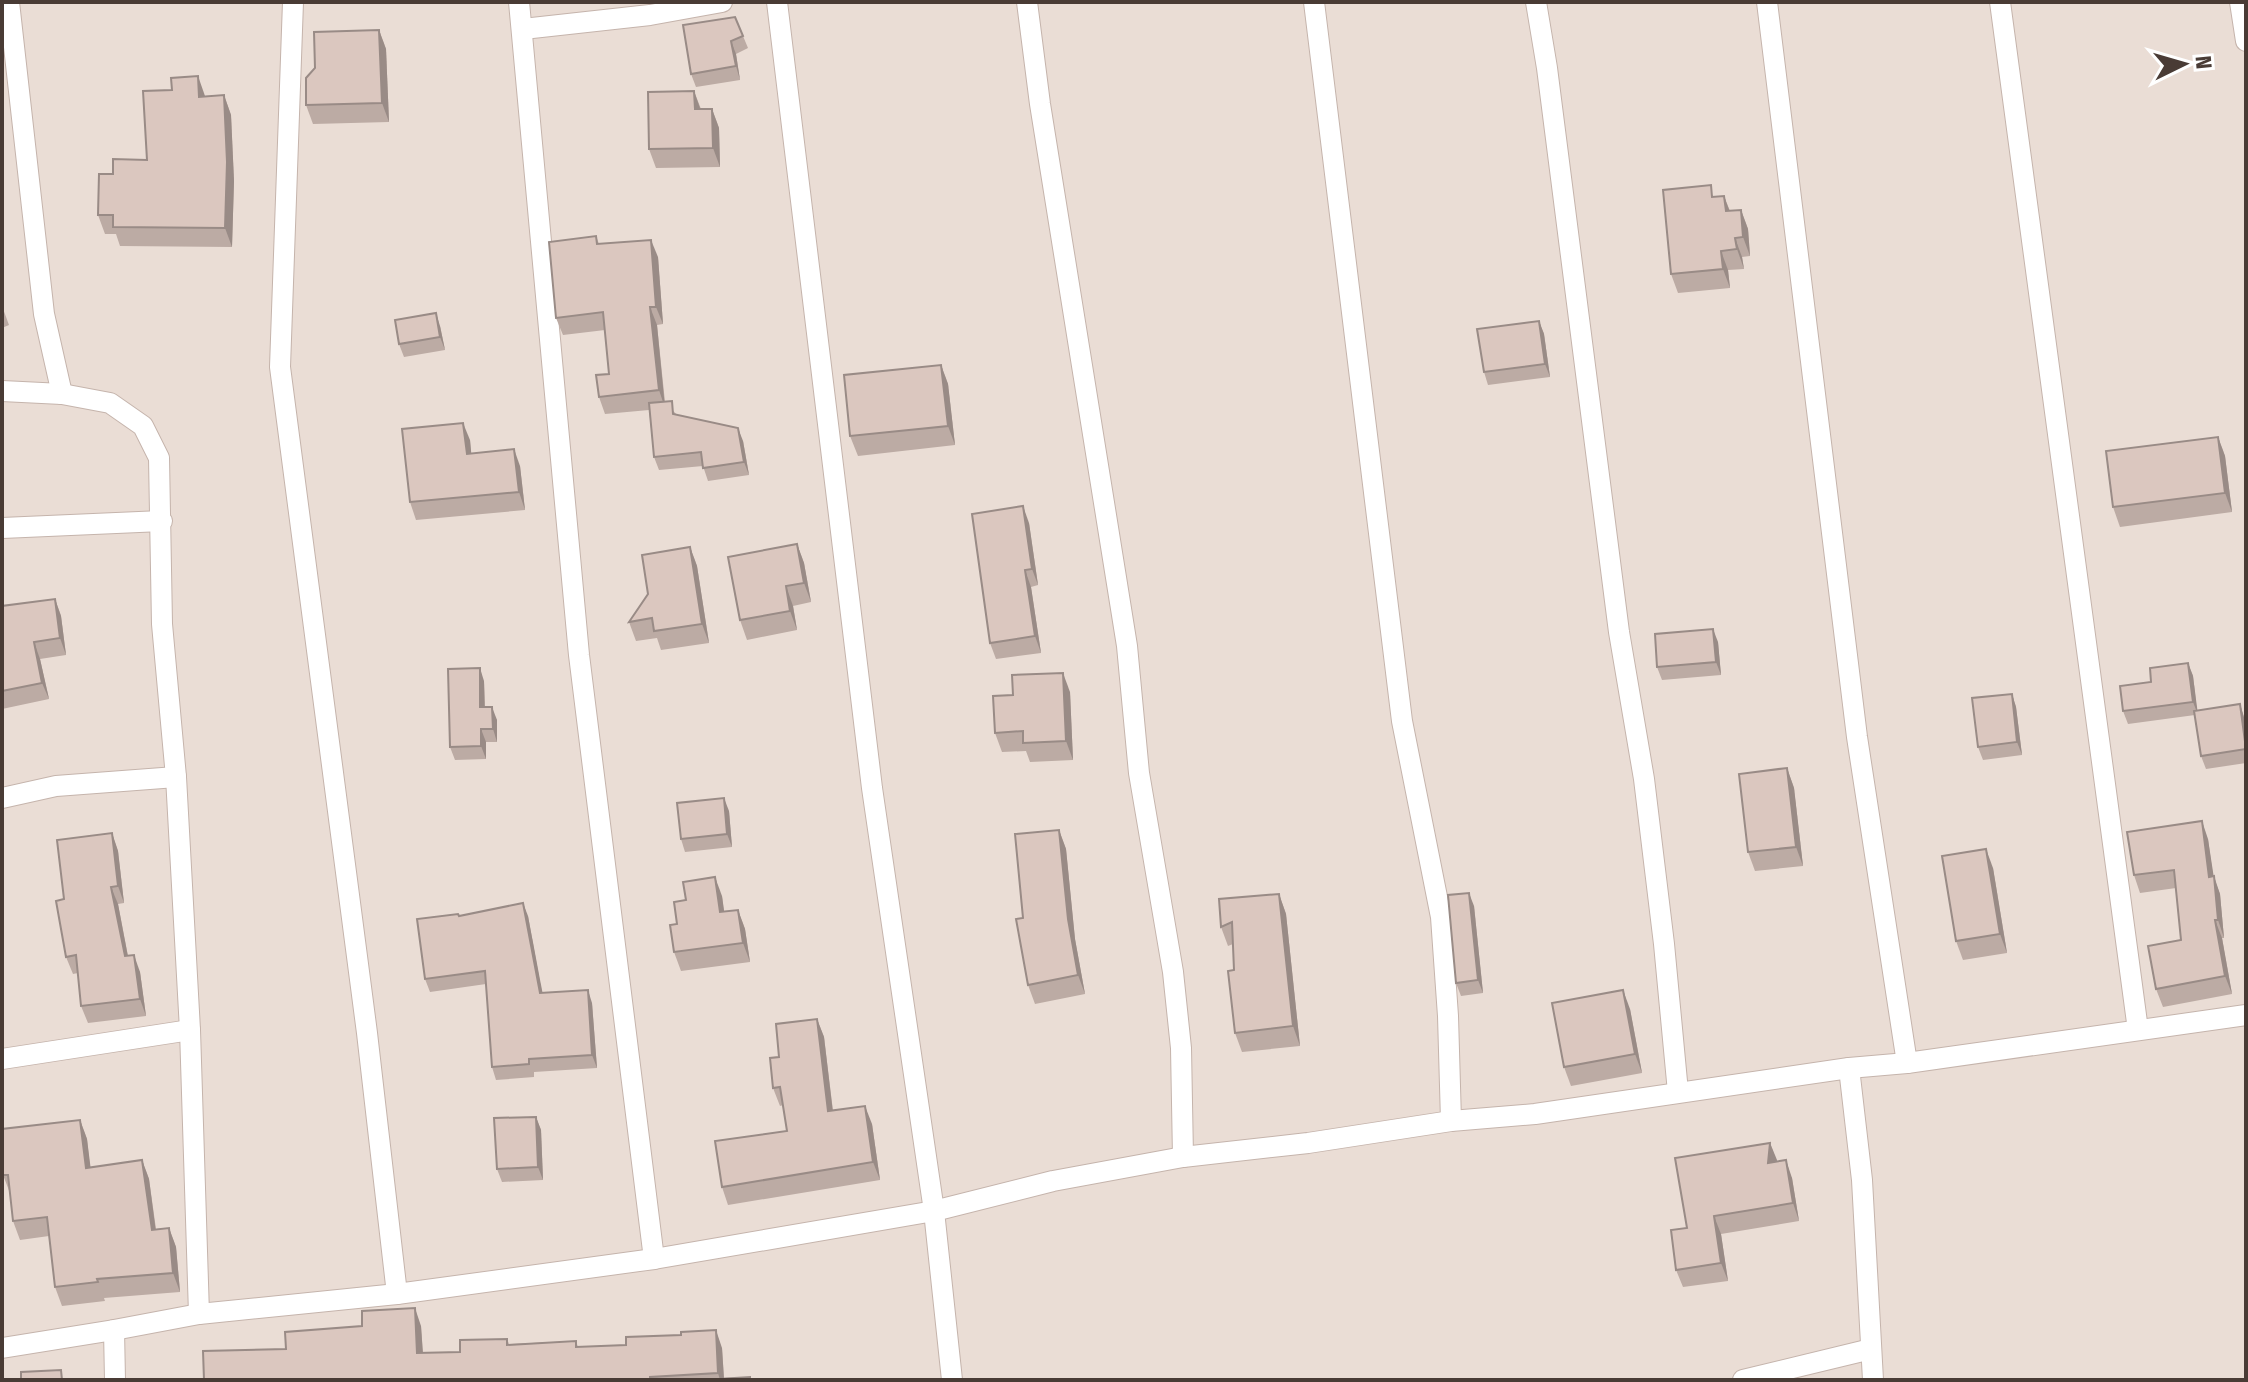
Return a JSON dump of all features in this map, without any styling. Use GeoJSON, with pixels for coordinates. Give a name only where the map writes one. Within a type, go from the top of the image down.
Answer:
{"type":"FeatureCollection","features":[{"type":"Feature","properties":{"kind":"street"},"geometry":{"type":"LineString","coordinates":[[9,2],[44,314],[62,394]]}},
{"type":"Feature","properties":{"kind":"street"},"geometry":{"type":"LineString","coordinates":[[293,2],[280,367],[367,1033],[397,1294]]}},
{"type":"Feature","properties":{"kind":"street"},"geometry":{"type":"LineString","coordinates":[[519,2],[579,655],[654,1259]]}},
{"type":"Feature","properties":{"kind":"street"},"geometry":{"type":"LineString","coordinates":[[523,29],[650,15],[722,2]]}},
{"type":"Feature","properties":{"kind":"street"},"geometry":{"type":"LineString","coordinates":[[777,2],[872,788],[934,1211],[952,1380]]}},
{"type":"Feature","properties":{"kind":"street"},"geometry":{"type":"LineString","coordinates":[[1027,2],[1040,104],[1127,646],[1139,773],[1173,972],[1181,1048],[1183,1157]]}},
{"type":"Feature","properties":{"kind":"street"},"geometry":{"type":"LineString","coordinates":[[1314,2],[1402,721],[1441,917],[1451,1121]]}},
{"type":"Feature","properties":{"kind":"street"},"geometry":{"type":"LineString","coordinates":[[1536,2],[1619,632],[1644,779],[1678,1092]]}},
{"type":"Feature","properties":{"kind":"street"},"geometry":{"type":"LineString","coordinates":[[1767,2],[1857,737],[1907,1063]]}},
{"type":"Feature","properties":{"kind":"street"},"geometry":{"type":"LineString","coordinates":[[2000,2],[2138,1030]]}},
{"type":"Feature","properties":{"kind":"street"},"geometry":{"type":"LineString","coordinates":[[2240,2],[2246,41]]}},
{"type":"Feature","properties":{"kind":"street"},"geometry":{"type":"LineString","coordinates":[[2,391],[62,394],[110,403],[143,426],[159,458],[162,624],[176,777],[190,1030],[199,1314]]}},
{"type":"Feature","properties":{"kind":"street"},"geometry":{"type":"LineString","coordinates":[[2,528],[162,521]]}},
{"type":"Feature","properties":{"kind":"street"},"geometry":{"type":"LineString","coordinates":[[2,798],[56,786],[176,777]]}},
{"type":"Feature","properties":{"kind":"street"},"geometry":{"type":"LineString","coordinates":[[2,1348],[199,1314],[397,1294],[654,1259],[934,1211],[1053,1181],[1183,1157],[1308,1143],[1451,1121],[1535,1114],[2246,1015]]}},
{"type":"Feature","properties":{"kind":"street"},"geometry":{"type":"LineString","coordinates":[[2,1059],[190,1030]]}},
{"type":"Feature","properties":{"kind":"street"},"geometry":{"type":"LineString","coordinates":[[1849,1068],[1862,1180],[1873,1380]]}},
{"type":"Feature","properties":{"kind":"street"},"geometry":{"type":"LineString","coordinates":[[114,1330],[115,1380]]}},
{"type":"Feature","properties":{"kind":"street"},"geometry":{"type":"LineString","coordinates":[[1743,1380],[1871,1349]]}},
{"type":"Feature","properties":{"kind":"shaded area"},"geometry":{"type":"Polygon","coordinates":[[[2,2],[2246,2],[2246,1380],[2,1380],[2,2]]]}},
{"type":"Feature","properties":{"kind":"building"},"geometry":{"type":"Polygon","coordinates":[[[735,17],[743,36],[731,41],[736,66],[691,74],[683,25],[735,17]]]}},
{"type":"Feature","properties":{"kind":"building"},"geometry":{"type":"Polygon","coordinates":[[[379,30],[382,103],[306,105],[306,78],[315,68],[314,32],[379,30]]]}},
{"type":"Feature","properties":{"kind":"building"},"geometry":{"type":"Polygon","coordinates":[[[198,76],[199,97],[224,95],[227,162],[225,228],[113,227],[113,215],[98,215],[99,174],[113,174],[113,159],[147,160],[143,91],[172,90],[171,78],[198,76]]]}},
{"type":"Feature","properties":{"kind":"building"},"geometry":{"type":"Polygon","coordinates":[[[694,91],[695,109],[712,109],[713,148],[649,149],[648,92],[694,91]]]}},
{"type":"Feature","properties":{"kind":"building"},"geometry":{"type":"Polygon","coordinates":[[[1711,185],[1712,197],[1724,196],[1726,211],[1741,210],[1743,237],[1735,238],[1737,249],[1721,251],[1723,269],[1671,274],[1663,190],[1711,185]]]}},
{"type":"Feature","properties":{"kind":"building"},"geometry":{"type":"Polygon","coordinates":[[[596,236],[597,244],[651,240],[656,307],[650,307],[659,390],[599,397],[596,375],[609,374],[603,312],[556,318],[549,242],[596,236]]]}},
{"type":"Feature","properties":{"kind":"building"},"geometry":{"type":"Polygon","coordinates":[[[436,313],[440,337],[399,344],[395,320],[436,313]]]}},
{"type":"Feature","properties":{"kind":"building"},"geometry":{"type":"Polygon","coordinates":[[[1539,321],[1545,364],[1484,372],[1477,329],[1539,321]]]}},
{"type":"Feature","properties":{"kind":"building"},"geometry":{"type":"Polygon","coordinates":[[[941,365],[948,426],[850,436],[844,375],[941,365]]]}},
{"type":"Feature","properties":{"kind":"building"},"geometry":{"type":"Polygon","coordinates":[[[672,401],[673,414],[738,428],[744,462],[703,468],[701,452],[654,457],[649,403],[672,401]]]}},
{"type":"Feature","properties":{"kind":"building"},"geometry":{"type":"Polygon","coordinates":[[[463,423],[467,454],[514,449],[519,492],[410,502],[402,429],[463,423]]]}},
{"type":"Feature","properties":{"kind":"building"},"geometry":{"type":"Polygon","coordinates":[[[2218,437],[2225,493],[2113,507],[2106,451],[2218,437]]]}},
{"type":"Feature","properties":{"kind":"building"},"geometry":{"type":"Polygon","coordinates":[[[1023,506],[1032,569],[1025,570],[1035,636],[990,643],[972,514],[1023,506]]]}},
{"type":"Feature","properties":{"kind":"building"},"geometry":{"type":"Polygon","coordinates":[[[797,544],[804,583],[786,586],[790,611],[740,620],[728,557],[797,544]]]}},
{"type":"Feature","properties":{"kind":"building"},"geometry":{"type":"Polygon","coordinates":[[[690,547],[702,624],[654,631],[652,618],[629,622],[648,594],[642,555],[690,547]]]}},
{"type":"Feature","properties":{"kind":"building"},"geometry":{"type":"Polygon","coordinates":[[[55,599],[60,638],[34,642],[42,683],[2,691],[2,606],[55,599]]]}},
{"type":"Feature","properties":{"kind":"building"},"geometry":{"type":"Polygon","coordinates":[[[1713,629],[1716,662],[1657,667],[1655,634],[1713,629]]]}},
{"type":"Feature","properties":{"kind":"building"},"geometry":{"type":"Polygon","coordinates":[[[2188,663],[2193,702],[2123,711],[2120,686],[2151,682],[2150,668],[2188,663]]]}},
{"type":"Feature","properties":{"kind":"building"},"geometry":{"type":"Polygon","coordinates":[[[480,668],[480,707],[492,707],[493,729],[481,729],[481,746],[450,747],[448,669],[480,668]]]}},
{"type":"Feature","properties":{"kind":"building"},"geometry":{"type":"Polygon","coordinates":[[[1063,673],[1066,741],[1023,743],[1023,731],[995,733],[993,696],[1013,695],[1012,675],[1063,673]]]}},
{"type":"Feature","properties":{"kind":"building"},"geometry":{"type":"Polygon","coordinates":[[[2012,694],[2017,742],[1978,747],[1972,698],[2012,694]]]}},
{"type":"Feature","properties":{"kind":"building"},"geometry":{"type":"Polygon","coordinates":[[[2240,704],[2246,749],[2201,756],[2194,711],[2240,704]]]}},
{"type":"Feature","properties":{"kind":"building"},"geometry":{"type":"Polygon","coordinates":[[[1787,768],[1796,847],[1748,852],[1739,774],[1787,768]]]}},
{"type":"Feature","properties":{"kind":"building"},"geometry":{"type":"Polygon","coordinates":[[[724,798],[727,834],[681,839],[677,803],[724,798]]]}},
{"type":"Feature","properties":{"kind":"building"},"geometry":{"type":"Polygon","coordinates":[[[2202,821],[2209,877],[2214,876],[2218,920],[2215,920],[2225,976],[2156,989],[2148,946],[2181,940],[2174,870],[2134,875],[2127,832],[2202,821]]]}},
{"type":"Feature","properties":{"kind":"building"},"geometry":{"type":"Polygon","coordinates":[[[1059,830],[1068,919],[1078,975],[1028,985],[1016,919],[1023,918],[1015,834],[1059,830]]]}},
{"type":"Feature","properties":{"kind":"building"},"geometry":{"type":"Polygon","coordinates":[[[112,833],[118,886],[111,887],[125,956],[134,955],[140,999],[81,1006],[76,955],[66,957],[56,901],[64,899],[57,840],[112,833]]]}},
{"type":"Feature","properties":{"kind":"building"},"geometry":{"type":"Polygon","coordinates":[[[1986,849],[2000,934],[1956,941],[1942,856],[1986,849]]]}},
{"type":"Feature","properties":{"kind":"building"},"geometry":{"type":"Polygon","coordinates":[[[715,877],[720,912],[738,910],[743,943],[674,952],[670,925],[677,924],[674,902],[686,900],[683,882],[715,877]]]}},
{"type":"Feature","properties":{"kind":"building"},"geometry":{"type":"Polygon","coordinates":[[[1469,893],[1478,980],[1456,983],[1448,895],[1469,893]]]}},
{"type":"Feature","properties":{"kind":"building"},"geometry":{"type":"Polygon","coordinates":[[[1279,894],[1293,1026],[1235,1033],[1228,971],[1234,970],[1232,922],[1221,927],[1219,899],[1279,894]]]}},
{"type":"Feature","properties":{"kind":"building"},"geometry":{"type":"Polygon","coordinates":[[[523,903],[540,993],[588,990],[592,1055],[529,1059],[529,1064],[492,1067],[485,971],[425,979],[417,919],[459,916],[523,903]]]}},
{"type":"Feature","properties":{"kind":"building"},"geometry":{"type":"Polygon","coordinates":[[[1623,990],[1635,1054],[1564,1067],[1552,1003],[1623,990]]]}},
{"type":"Feature","properties":{"kind":"building"},"geometry":{"type":"Polygon","coordinates":[[[817,1019],[828,1111],[865,1106],[873,1162],[722,1187],[715,1141],[787,1131],[780,1087],[773,1088],[770,1058],[779,1057],[776,1024],[817,1019]]]}},
{"type":"Feature","properties":{"kind":"building"},"geometry":{"type":"Polygon","coordinates":[[[536,1117],[538,1167],[497,1169],[494,1118],[536,1117]]]}},
{"type":"Feature","properties":{"kind":"building"},"geometry":{"type":"Polygon","coordinates":[[[80,1120],[86,1168],[142,1160],[152,1230],[169,1228],[173,1273],[97,1279],[98,1282],[55,1287],[47,1217],[13,1221],[8,1175],[3,1175],[2,1129],[80,1120]]]}},
{"type":"Feature","properties":{"kind":"building"},"geometry":{"type":"Polygon","coordinates":[[[1770,1143],[1768,1163],[1786,1160],[1793,1203],[1714,1216],[1721,1263],[1676,1270],[1671,1230],[1687,1228],[1675,1158],[1770,1143]]]}},
{"type":"Feature","properties":{"kind":"building"},"geometry":{"type":"Polygon","coordinates":[[[415,1308],[417,1353],[460,1352],[460,1340],[507,1339],[507,1345],[576,1341],[576,1347],[626,1345],[626,1337],[716,1330],[718,1373],[650,1377],[650,1380],[204,1380],[203,1351],[286,1349],[285,1332],[362,1326],[362,1311],[415,1308]]]}},
{"type":"Feature","properties":{"kind":"building"},"geometry":{"type":"Polygon","coordinates":[[[61,1370],[62,1380],[21,1380],[21,1372],[61,1370]]]}},
{"type":"Feature","properties":{"kind":"building"},"geometry":{"type":"Polygon","coordinates":[[[750,1377],[750,1380],[701,1380],[750,1377]]]}}]}
